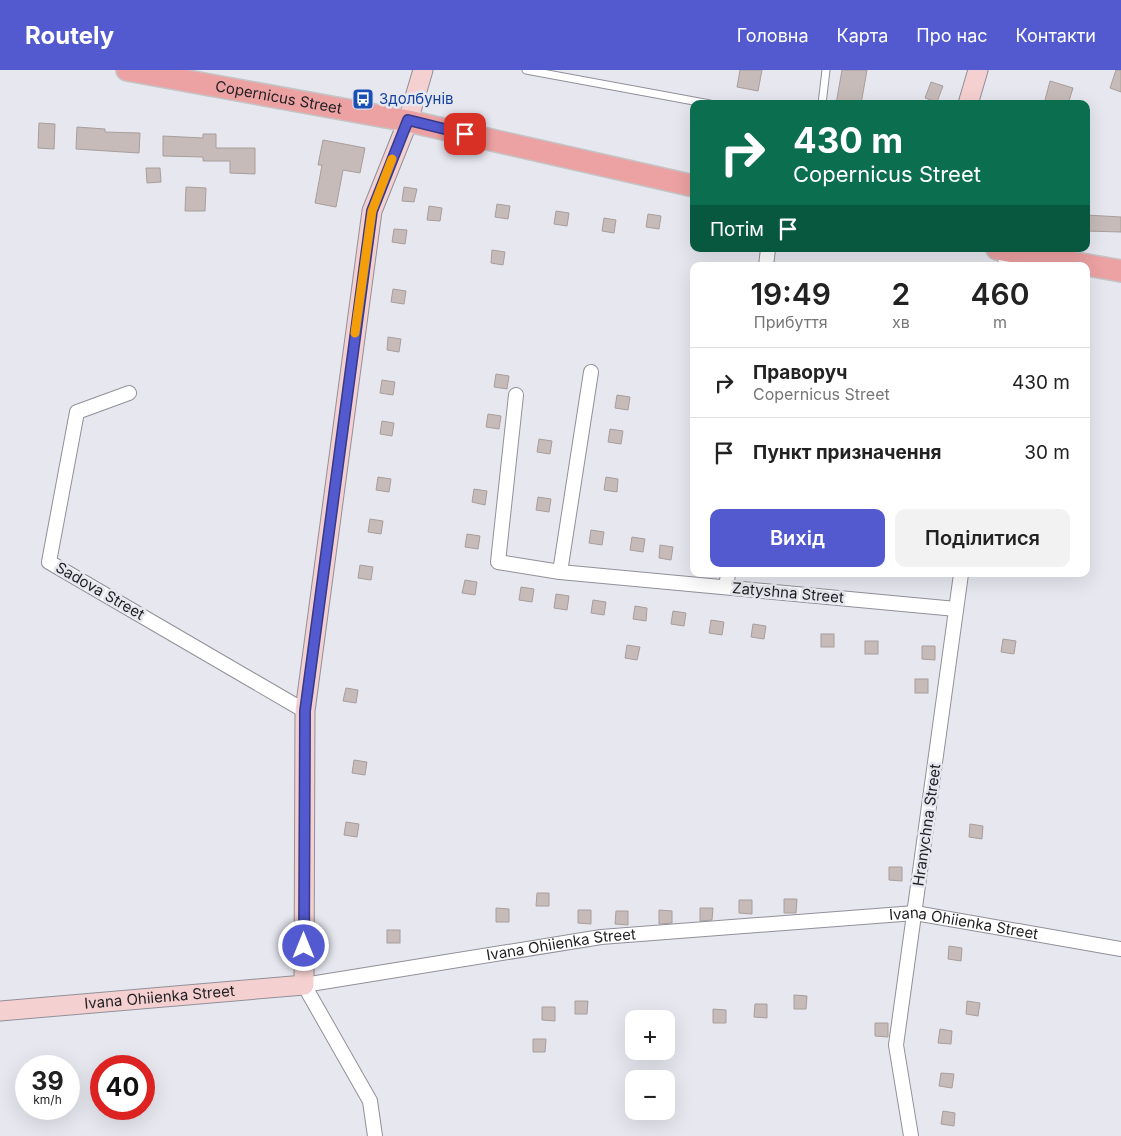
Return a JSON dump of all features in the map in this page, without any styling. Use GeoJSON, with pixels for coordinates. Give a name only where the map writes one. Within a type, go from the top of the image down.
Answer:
{"type":"FeatureCollection","features":[{"type":"Feature","properties":{"kind":"main road","name":"Copernicus Street"},"geometry":{"type":"LineString","coordinates":[[127,70],[408,120],[690,185]]}},
{"type":"Feature","properties":{"kind":"main road"},"geometry":{"type":"LineString","coordinates":[[1003,255],[1055,262]]}},
{"type":"Feature","properties":{"kind":"main road"},"geometry":{"type":"LineString","coordinates":[[1090,267],[1121,271]]}},
{"type":"Feature","properties":{"kind":"street"},"geometry":{"type":"LineString","coordinates":[[374,1136],[370,1101],[304,985],[305,711],[372,211],[408,120],[423,70]]}},
{"type":"Feature","properties":{"kind":"street"},"geometry":{"type":"LineString","coordinates":[[969,100],[978,70]]}},
{"type":"Feature","properties":{"kind":"street"},"geometry":{"type":"LineString","coordinates":[[560,572],[591,372]]}},
{"type":"Feature","properties":{"kind":"street","name":"Sadova Street"},"geometry":{"type":"LineString","coordinates":[[129,393],[77,412],[49,562],[305,711]]}},
{"type":"Feature","properties":{"kind":"street","name":"Zatyshna Street"},"geometry":{"type":"LineString","coordinates":[[516,395],[498,562],[560,572],[727,581],[956,609]]}},
{"type":"Feature","properties":{"kind":"street","name":"Hranychna Street"},"geometry":{"type":"LineString","coordinates":[[911,1136],[896,1045],[961,577]]}},
{"type":"Feature","properties":{"kind":"street","name":"Ivana Ohiienka Street"},"geometry":{"type":"LineString","coordinates":[[0,1011],[304,985],[601,938],[915,913],[1121,949]]}},
{"type":"Feature","properties":{"kind":"lane"},"geometry":{"type":"LineString","coordinates":[[526,70],[690,100]]}},
{"type":"Feature","properties":{"kind":"lane"},"geometry":{"type":"LineString","coordinates":[[822,100],[826,70]]}},
{"type":"Feature","properties":{"kind":"building"},"geometry":{"type":"Polygon","coordinates":[[[740,70],[762,70],[758,91],[737,87],[740,70]]]}},
{"type":"Feature","properties":{"kind":"building"},"geometry":{"type":"Polygon","coordinates":[[[842,70],[867,70],[862,100],[837,100],[842,70]]]}},
{"type":"Feature","properties":{"kind":"building"},"geometry":{"type":"Polygon","coordinates":[[[1116,70],[1121,70],[1121,92],[1110,88],[1116,70]]]}},
{"type":"Feature","properties":{"kind":"building"},"geometry":{"type":"Polygon","coordinates":[[[1050,81],[1073,88],[1069,100],[1045,100],[1050,81]]]}},
{"type":"Feature","properties":{"kind":"building"},"geometry":{"type":"Polygon","coordinates":[[[931,82],[943,86],[938,100],[925,98],[931,82]]]}},
{"type":"Feature","properties":{"kind":"building"},"geometry":{"type":"Polygon","coordinates":[[[39,123],[55,124],[54,149],[38,148],[39,123]]]}},
{"type":"Feature","properties":{"kind":"building"},"geometry":{"type":"Polygon","coordinates":[[[77,127],[105,129],[105,132],[140,133],[139,153],[76,149],[77,127]]]}},
{"type":"Feature","properties":{"kind":"building"},"geometry":{"type":"Polygon","coordinates":[[[203,134],[216,134],[216,148],[255,148],[255,174],[230,173],[230,161],[203,161],[203,157],[163,156],[163,136],[203,138],[203,134]]]}},
{"type":"Feature","properties":{"kind":"building"},"geometry":{"type":"Polygon","coordinates":[[[323,140],[365,148],[360,173],[343,170],[336,207],[315,203],[322,165],[318,165],[323,140]]]}},
{"type":"Feature","properties":{"kind":"building"},"geometry":{"type":"Polygon","coordinates":[[[146,168],[160,168],[161,182],[147,183],[146,168]]]}},
{"type":"Feature","properties":{"kind":"building"},"geometry":{"type":"Polygon","coordinates":[[[186,187],[206,188],[205,211],[185,211],[186,187]]]}},
{"type":"Feature","properties":{"kind":"building"},"geometry":{"type":"Polygon","coordinates":[[[404,187],[417,189],[414,202],[402,201],[404,187]]]}},
{"type":"Feature","properties":{"kind":"building"},"geometry":{"type":"Polygon","coordinates":[[[497,204],[510,206],[508,219],[495,217],[497,204]]]}},
{"type":"Feature","properties":{"kind":"building"},"geometry":{"type":"Polygon","coordinates":[[[429,206],[442,208],[440,221],[427,220],[429,206]]]}},
{"type":"Feature","properties":{"kind":"building"},"geometry":{"type":"Polygon","coordinates":[[[556,211],[569,213],[567,226],[554,224],[556,211]]]}},
{"type":"Feature","properties":{"kind":"building"},"geometry":{"type":"Polygon","coordinates":[[[648,214],[661,216],[659,229],[646,227],[648,214]]]}},
{"type":"Feature","properties":{"kind":"building"},"geometry":{"type":"Polygon","coordinates":[[[1090,215],[1121,217],[1121,232],[1090,231],[1090,215]]]}},
{"type":"Feature","properties":{"kind":"building"},"geometry":{"type":"Polygon","coordinates":[[[604,218],[616,220],[614,233],[602,231],[604,218]]]}},
{"type":"Feature","properties":{"kind":"building"},"geometry":{"type":"Polygon","coordinates":[[[394,229],[407,230],[405,244],[392,242],[394,229]]]}},
{"type":"Feature","properties":{"kind":"building"},"geometry":{"type":"Polygon","coordinates":[[[492,250],[505,252],[503,265],[491,263],[492,250]]]}},
{"type":"Feature","properties":{"kind":"building"},"geometry":{"type":"Polygon","coordinates":[[[393,289],[406,291],[404,304],[391,302],[393,289]]]}},
{"type":"Feature","properties":{"kind":"building"},"geometry":{"type":"Polygon","coordinates":[[[388,337],[401,339],[399,352],[387,350],[388,337]]]}},
{"type":"Feature","properties":{"kind":"building"},"geometry":{"type":"Polygon","coordinates":[[[496,374],[509,376],[507,389],[494,387],[496,374]]]}},
{"type":"Feature","properties":{"kind":"building"},"geometry":{"type":"Polygon","coordinates":[[[382,380],[395,382],[393,395],[380,393],[382,380]]]}},
{"type":"Feature","properties":{"kind":"building"},"geometry":{"type":"Polygon","coordinates":[[[617,395],[630,397],[628,410],[615,408],[617,395]]]}},
{"type":"Feature","properties":{"kind":"building"},"geometry":{"type":"Polygon","coordinates":[[[488,414],[501,416],[499,429],[486,427],[488,414]]]}},
{"type":"Feature","properties":{"kind":"building"},"geometry":{"type":"Polygon","coordinates":[[[382,421],[394,423],[392,436],[380,434],[382,421]]]}},
{"type":"Feature","properties":{"kind":"building"},"geometry":{"type":"Polygon","coordinates":[[[610,429],[623,431],[621,444],[608,442],[610,429]]]}},
{"type":"Feature","properties":{"kind":"building"},"geometry":{"type":"Polygon","coordinates":[[[539,439],[552,441],[550,454],[537,452],[539,439]]]}},
{"type":"Feature","properties":{"kind":"building"},"geometry":{"type":"Polygon","coordinates":[[[378,477],[391,479],[389,492],[376,490],[378,477]]]}},
{"type":"Feature","properties":{"kind":"building"},"geometry":{"type":"Polygon","coordinates":[[[606,477],[618,479],[617,492],[604,490],[606,477]]]}},
{"type":"Feature","properties":{"kind":"building"},"geometry":{"type":"Polygon","coordinates":[[[474,489],[487,491],[485,505],[472,502],[474,489]]]}},
{"type":"Feature","properties":{"kind":"building"},"geometry":{"type":"Polygon","coordinates":[[[538,497],[551,499],[549,512],[536,510],[538,497]]]}},
{"type":"Feature","properties":{"kind":"building"},"geometry":{"type":"Polygon","coordinates":[[[370,519],[383,521],[381,534],[368,532],[370,519]]]}},
{"type":"Feature","properties":{"kind":"building"},"geometry":{"type":"Polygon","coordinates":[[[591,530],[604,532],[602,545],[589,543],[591,530]]]}},
{"type":"Feature","properties":{"kind":"building"},"geometry":{"type":"Polygon","coordinates":[[[467,534],[480,536],[478,549],[465,547],[467,534]]]}},
{"type":"Feature","properties":{"kind":"building"},"geometry":{"type":"Polygon","coordinates":[[[632,537],[645,539],[643,552],[630,550],[632,537]]]}},
{"type":"Feature","properties":{"kind":"building"},"geometry":{"type":"Polygon","coordinates":[[[660,545],[673,547],[671,560],[659,558],[660,545]]]}},
{"type":"Feature","properties":{"kind":"building"},"geometry":{"type":"Polygon","coordinates":[[[360,565],[373,567],[371,580],[358,578],[360,565]]]}},
{"type":"Feature","properties":{"kind":"building"},"geometry":{"type":"Polygon","coordinates":[[[465,580],[477,582],[475,595],[462,593],[465,580]]]}},
{"type":"Feature","properties":{"kind":"building"},"geometry":{"type":"Polygon","coordinates":[[[521,587],[534,589],[532,602],[519,600],[521,587]]]}},
{"type":"Feature","properties":{"kind":"building"},"geometry":{"type":"Polygon","coordinates":[[[556,594],[569,596],[567,610],[554,608],[556,594]]]}},
{"type":"Feature","properties":{"kind":"building"},"geometry":{"type":"Polygon","coordinates":[[[593,600],[606,602],[604,615],[591,613],[593,600]]]}},
{"type":"Feature","properties":{"kind":"building"},"geometry":{"type":"Polygon","coordinates":[[[635,606],[647,608],[646,621],[633,619],[635,606]]]}},
{"type":"Feature","properties":{"kind":"building"},"geometry":{"type":"Polygon","coordinates":[[[673,611],[686,613],[684,626],[671,624],[673,611]]]}},
{"type":"Feature","properties":{"kind":"building"},"geometry":{"type":"Polygon","coordinates":[[[711,620],[724,622],[722,635],[709,633],[711,620]]]}},
{"type":"Feature","properties":{"kind":"building"},"geometry":{"type":"Polygon","coordinates":[[[753,624],[766,626],[764,639],[751,637],[753,624]]]}},
{"type":"Feature","properties":{"kind":"building"},"geometry":{"type":"Polygon","coordinates":[[[821,634],[834,634],[834,647],[821,647],[821,634]]]}},
{"type":"Feature","properties":{"kind":"building"},"geometry":{"type":"Polygon","coordinates":[[[1003,639],[1016,641],[1014,654],[1001,652],[1003,639]]]}},
{"type":"Feature","properties":{"kind":"building"},"geometry":{"type":"Polygon","coordinates":[[[865,641],[878,641],[878,654],[865,654],[865,641]]]}},
{"type":"Feature","properties":{"kind":"building"},"geometry":{"type":"Polygon","coordinates":[[[627,645],[640,647],[637,660],[625,658],[627,645]]]}},
{"type":"Feature","properties":{"kind":"building"},"geometry":{"type":"Polygon","coordinates":[[[922,646],[935,646],[935,660],[922,659],[922,646]]]}},
{"type":"Feature","properties":{"kind":"building"},"geometry":{"type":"Polygon","coordinates":[[[915,679],[928,679],[928,693],[915,693],[915,679]]]}},
{"type":"Feature","properties":{"kind":"building"},"geometry":{"type":"Polygon","coordinates":[[[346,688],[358,690],[356,703],[343,701],[346,688]]]}},
{"type":"Feature","properties":{"kind":"building"},"geometry":{"type":"Polygon","coordinates":[[[354,760],[367,762],[365,775],[352,773],[354,760]]]}},
{"type":"Feature","properties":{"kind":"building"},"geometry":{"type":"Polygon","coordinates":[[[346,822],[359,824],[357,837],[344,835],[346,822]]]}},
{"type":"Feature","properties":{"kind":"building"},"geometry":{"type":"Polygon","coordinates":[[[970,824],[983,826],[982,839],[969,837],[970,824]]]}},
{"type":"Feature","properties":{"kind":"building"},"geometry":{"type":"Polygon","coordinates":[[[889,867],[902,867],[902,881],[889,880],[889,867]]]}},
{"type":"Feature","properties":{"kind":"building"},"geometry":{"type":"Polygon","coordinates":[[[537,893],[549,893],[549,906],[536,906],[537,893]]]}},
{"type":"Feature","properties":{"kind":"building"},"geometry":{"type":"Polygon","coordinates":[[[784,899],[797,899],[796,913],[784,913],[784,899]]]}},
{"type":"Feature","properties":{"kind":"building"},"geometry":{"type":"Polygon","coordinates":[[[739,900],[752,900],[752,914],[739,913],[739,900]]]}},
{"type":"Feature","properties":{"kind":"building"},"geometry":{"type":"Polygon","coordinates":[[[496,908],[509,909],[509,922],[496,922],[496,908]]]}},
{"type":"Feature","properties":{"kind":"building"},"geometry":{"type":"Polygon","coordinates":[[[700,908],[713,908],[712,920],[700,921],[700,908]]]}},
{"type":"Feature","properties":{"kind":"building"},"geometry":{"type":"Polygon","coordinates":[[[578,910],[591,910],[591,924],[578,923],[578,910]]]}},
{"type":"Feature","properties":{"kind":"building"},"geometry":{"type":"Polygon","coordinates":[[[659,910],[672,911],[672,923],[659,924],[659,910]]]}},
{"type":"Feature","properties":{"kind":"building"},"geometry":{"type":"Polygon","coordinates":[[[616,911],[628,911],[628,925],[615,924],[616,911]]]}},
{"type":"Feature","properties":{"kind":"building"},"geometry":{"type":"Polygon","coordinates":[[[387,930],[400,930],[400,943],[387,943],[387,930]]]}},
{"type":"Feature","properties":{"kind":"building"},"geometry":{"type":"Polygon","coordinates":[[[949,946],[962,948],[961,961],[948,959],[949,946]]]}},
{"type":"Feature","properties":{"kind":"building"},"geometry":{"type":"Polygon","coordinates":[[[794,995],[807,996],[806,1009],[794,1009],[794,995]]]}},
{"type":"Feature","properties":{"kind":"building"},"geometry":{"type":"Polygon","coordinates":[[[575,1001],[588,1001],[587,1014],[575,1014],[575,1001]]]}},
{"type":"Feature","properties":{"kind":"building"},"geometry":{"type":"Polygon","coordinates":[[[967,1001],[980,1003],[978,1016],[966,1014],[967,1001]]]}},
{"type":"Feature","properties":{"kind":"building"},"geometry":{"type":"Polygon","coordinates":[[[755,1004],[767,1004],[767,1018],[754,1017],[755,1004]]]}},
{"type":"Feature","properties":{"kind":"building"},"geometry":{"type":"Polygon","coordinates":[[[542,1007],[555,1007],[555,1021],[542,1020],[542,1007]]]}},
{"type":"Feature","properties":{"kind":"building"},"geometry":{"type":"Polygon","coordinates":[[[713,1009],[726,1010],[726,1023],[713,1023],[713,1009]]]}},
{"type":"Feature","properties":{"kind":"building"},"geometry":{"type":"Polygon","coordinates":[[[875,1023],[888,1023],[888,1037],[875,1036],[875,1023]]]}},
{"type":"Feature","properties":{"kind":"building"},"geometry":{"type":"Polygon","coordinates":[[[940,1029],[952,1031],[951,1044],[938,1043],[940,1029]]]}},
{"type":"Feature","properties":{"kind":"building"},"geometry":{"type":"Polygon","coordinates":[[[533,1039],[546,1039],[545,1052],[533,1052],[533,1039]]]}},
{"type":"Feature","properties":{"kind":"building"},"geometry":{"type":"Polygon","coordinates":[[[941,1073],[954,1074],[952,1088],[939,1086],[941,1073]]]}},
{"type":"Feature","properties":{"kind":"building"},"geometry":{"type":"Polygon","coordinates":[[[943,1111],[955,1113],[954,1126],[941,1124],[943,1111]]]}},
{"type":"Feature","properties":{"kind":"slow traffic"},"geometry":{"type":"LineString","coordinates":[[355,333],[372,211],[392,159]]}},
{"type":"Feature","properties":{"kind":"place","name":"Здолбунів"},"geometry":{"type":"Point","coordinates":[363,99]}},
{"type":"Feature","properties":{"kind":"route"},"geometry":{"type":"LineString","coordinates":[[304,946],[305,711],[372,211],[408,120],[465,134]]}}]}
